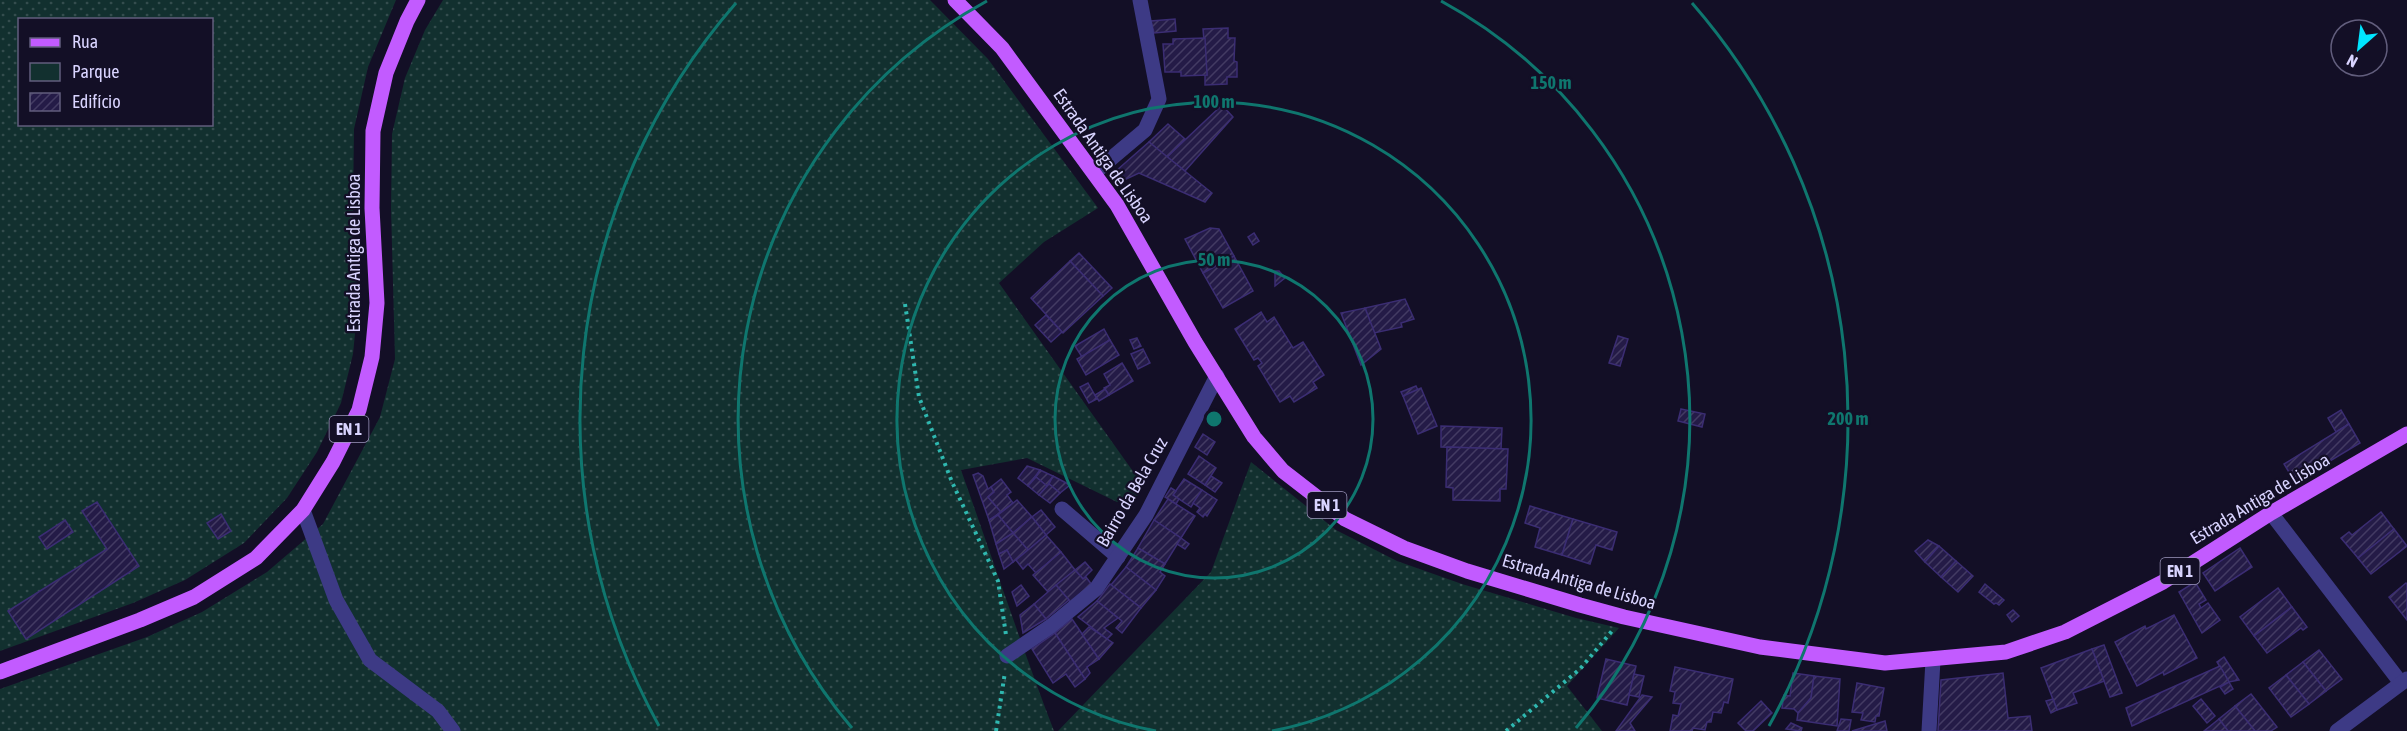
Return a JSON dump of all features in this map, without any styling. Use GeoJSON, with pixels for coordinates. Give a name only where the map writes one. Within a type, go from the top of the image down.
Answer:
{"type":"FeatureCollection","features":[{"type":"Feature","properties":{"kind":"main road","name":"Estrada Antiga de Lisboa"},"geometry":{"type":"LineString","coordinates":[[0,672],[140,620],[194,597],[256,558],[303,510],[333,462],[359,410],[372,357],[377,303],[372,208],[373,131],[386,73],[418,0]]}},
{"type":"Feature","properties":{"kind":"main road","name":"Estrada Antiga de Lisboa"},"geometry":{"type":"LineString","coordinates":[[954,0],[1002,48],[1117,205],[1254,437],[1283,471],[1346,519],[1404,548],[1467,571],[1624,617],[1760,647],[1885,663],[2007,652],[2066,632],[2163,582],[2271,513],[2407,434]]}},
{"type":"Feature","properties":{"kind":"street"},"geometry":{"type":"LineString","coordinates":[[1094,173],[1145,130],[1159,99],[1140,0]]}},
{"type":"Feature","properties":{"kind":"street","name":"Bairro da Bela Cruz"},"geometry":{"type":"LineString","coordinates":[[1007,656],[1051,626],[1096,590],[1146,515],[1217,376]]}},
{"type":"Feature","properties":{"kind":"street"},"geometry":{"type":"LineString","coordinates":[[1062,509],[1118,557]]}},
{"type":"Feature","properties":{"kind":"street"},"geometry":{"type":"LineString","coordinates":[[303,510],[336,600],[370,660],[438,711],[453,731]]}},
{"type":"Feature","properties":{"kind":"street"},"geometry":{"type":"LineString","coordinates":[[2271,513],[2404,681],[2337,731]]}},
{"type":"Feature","properties":{"kind":"street"},"geometry":{"type":"LineString","coordinates":[[1929,731],[1933,660]]}},
{"type":"Feature","properties":{"kind":"path"},"geometry":{"type":"LineString","coordinates":[[905,304],[919,398],[952,482],[998,581],[1005,618],[1007,656],[996,731]]}},
{"type":"Feature","properties":{"kind":"path"},"geometry":{"type":"LineString","coordinates":[[1506,731],[1580,669],[1624,617]]}},
{"type":"Feature","properties":{"kind":"green space"},"geometry":{"type":"Polygon","coordinates":[[[0,0],[396,0],[368,67],[354,129],[353,208],[358,303],[353,354],[341,403],[317,452],[287,498],[244,543],[185,580],[133,603],[0,651],[0,0]]]}},
{"type":"Feature","properties":{"kind":"green space"},"geometry":{"type":"Polygon","coordinates":[[[443,0],[930,0],[988,59],[1098,208],[1044,242],[999,283],[1142,484],[1136,499],[1117,502],[1027,458],[961,470],[1054,731],[0,731],[0,689],[147,637],[202,612],[267,572],[323,524],[380,417],[395,359],[391,208],[392,134],[405,78],[425,30],[443,0]]]}},
{"type":"Feature","properties":{"kind":"green space"},"geometry":{"type":"Polygon","coordinates":[[[1251,462],[1336,530],[1397,561],[1462,584],[1576,618],[1619,628],[1567,686],[1602,731],[1058,731],[1211,572],[1251,462]]]}},
{"type":"Feature","properties":{"kind":"building"},"geometry":{"type":"Polygon","coordinates":[[[1175,19],[1176,31],[1154,33],[1151,21],[1175,19]]]}},
{"type":"Feature","properties":{"kind":"building"},"geometry":{"type":"Polygon","coordinates":[[[1228,28],[1228,38],[1235,38],[1234,61],[1237,62],[1237,77],[1227,77],[1227,84],[1205,85],[1205,75],[1207,75],[1203,29],[1228,28]]]}},
{"type":"Feature","properties":{"kind":"building"},"geometry":{"type":"Polygon","coordinates":[[[1205,38],[1207,75],[1181,76],[1181,72],[1165,72],[1163,44],[1173,44],[1173,39],[1205,38]]]}},
{"type":"Feature","properties":{"kind":"building"},"geometry":{"type":"Polygon","coordinates":[[[1222,105],[1233,117],[1185,171],[1167,157],[1222,105]]]}},
{"type":"Feature","properties":{"kind":"building"},"geometry":{"type":"Polygon","coordinates":[[[1168,124],[1185,139],[1167,157],[1149,142],[1168,124]]]}},
{"type":"Feature","properties":{"kind":"building"},"geometry":{"type":"Polygon","coordinates":[[[1149,142],[1212,193],[1205,202],[1139,173],[1124,180],[1117,170],[1149,142]]]}},
{"type":"Feature","properties":{"kind":"building"},"geometry":{"type":"Polygon","coordinates":[[[1210,228],[1219,229],[1234,256],[1203,273],[1185,239],[1210,228]]]}},
{"type":"Feature","properties":{"kind":"building"},"geometry":{"type":"Polygon","coordinates":[[[1254,233],[1259,241],[1253,245],[1248,237],[1254,233]]]}},
{"type":"Feature","properties":{"kind":"building"},"geometry":{"type":"Polygon","coordinates":[[[1079,253],[1112,288],[1103,296],[1070,261],[1079,253]]]}},
{"type":"Feature","properties":{"kind":"building"},"geometry":{"type":"Polygon","coordinates":[[[1234,256],[1253,291],[1223,308],[1203,273],[1234,256]]]}},
{"type":"Feature","properties":{"kind":"building"},"geometry":{"type":"Polygon","coordinates":[[[1070,261],[1103,296],[1063,333],[1031,298],[1070,261]]]}},
{"type":"Feature","properties":{"kind":"building"},"geometry":{"type":"Polygon","coordinates":[[[1275,271],[1279,271],[1285,278],[1275,286],[1275,271]]]}},
{"type":"Feature","properties":{"kind":"building"},"geometry":{"type":"Polygon","coordinates":[[[1405,299],[1414,319],[1401,323],[1402,327],[1374,333],[1365,308],[1405,299]]]}},
{"type":"Feature","properties":{"kind":"building"},"geometry":{"type":"Polygon","coordinates":[[[1365,308],[1381,349],[1361,365],[1341,313],[1365,308]]]}},
{"type":"Feature","properties":{"kind":"building"},"geometry":{"type":"Polygon","coordinates":[[[1261,312],[1267,322],[1274,317],[1293,348],[1303,342],[1324,375],[1313,382],[1317,388],[1294,402],[1290,396],[1280,402],[1258,366],[1262,363],[1258,358],[1254,360],[1235,329],[1261,312]]]}},
{"type":"Feature","properties":{"kind":"building"},"geometry":{"type":"Polygon","coordinates":[[[1046,315],[1062,332],[1051,342],[1035,325],[1046,315]]]}},
{"type":"Feature","properties":{"kind":"building"},"geometry":{"type":"Polygon","coordinates":[[[1104,329],[1110,340],[1082,357],[1075,346],[1104,329]]]}},
{"type":"Feature","properties":{"kind":"building"},"geometry":{"type":"Polygon","coordinates":[[[1618,336],[1628,339],[1620,366],[1609,363],[1618,336]]]}},
{"type":"Feature","properties":{"kind":"building"},"geometry":{"type":"Polygon","coordinates":[[[1137,338],[1141,346],[1134,349],[1130,340],[1137,338]]]}},
{"type":"Feature","properties":{"kind":"building"},"geometry":{"type":"Polygon","coordinates":[[[1110,340],[1119,355],[1086,375],[1077,359],[1110,340]]]}},
{"type":"Feature","properties":{"kind":"building"},"geometry":{"type":"Polygon","coordinates":[[[1143,349],[1150,363],[1138,369],[1131,354],[1143,349]]]}},
{"type":"Feature","properties":{"kind":"building"},"geometry":{"type":"Polygon","coordinates":[[[1122,363],[1133,381],[1109,395],[1104,388],[1110,385],[1104,374],[1122,363]]]}},
{"type":"Feature","properties":{"kind":"building"},"geometry":{"type":"Polygon","coordinates":[[[1088,383],[1097,399],[1089,403],[1080,387],[1088,383]]]}},
{"type":"Feature","properties":{"kind":"building"},"geometry":{"type":"Polygon","coordinates":[[[1416,386],[1418,390],[1403,396],[1401,392],[1416,386]]]}},
{"type":"Feature","properties":{"kind":"building"},"geometry":{"type":"Polygon","coordinates":[[[1421,388],[1437,426],[1418,434],[1403,396],[1421,388]]]}},
{"type":"Feature","properties":{"kind":"building"},"geometry":{"type":"Polygon","coordinates":[[[1105,389],[1109,395],[1099,401],[1095,395],[1105,389]]]}},
{"type":"Feature","properties":{"kind":"building"},"geometry":{"type":"Polygon","coordinates":[[[1681,409],[1705,414],[1702,427],[1678,421],[1681,409]]]}},
{"type":"Feature","properties":{"kind":"building"},"geometry":{"type":"Polygon","coordinates":[[[2341,410],[2349,424],[2336,432],[2328,418],[2341,410]]]}},
{"type":"Feature","properties":{"kind":"building"},"geometry":{"type":"Polygon","coordinates":[[[2349,424],[2360,443],[2295,482],[2284,464],[2349,424]]]}},
{"type":"Feature","properties":{"kind":"building"},"geometry":{"type":"Polygon","coordinates":[[[1441,426],[1502,428],[1501,449],[1441,447],[1441,426]]]}},
{"type":"Feature","properties":{"kind":"building"},"geometry":{"type":"Polygon","coordinates":[[[1203,434],[1215,442],[1207,455],[1195,447],[1203,434]]]}},
{"type":"Feature","properties":{"kind":"building"},"geometry":{"type":"Polygon","coordinates":[[[1447,447],[1508,449],[1506,489],[1500,489],[1500,501],[1453,500],[1453,488],[1446,487],[1447,447]]]}},
{"type":"Feature","properties":{"kind":"building"},"geometry":{"type":"Polygon","coordinates":[[[1199,456],[1216,468],[1205,485],[1188,474],[1199,456]]]}},
{"type":"Feature","properties":{"kind":"building"},"geometry":{"type":"Polygon","coordinates":[[[1027,466],[1040,470],[1028,486],[1018,478],[1027,466]]]}},
{"type":"Feature","properties":{"kind":"building"},"geometry":{"type":"Polygon","coordinates":[[[1040,470],[1053,476],[1047,486],[1036,477],[1040,470]]]}},
{"type":"Feature","properties":{"kind":"building"},"geometry":{"type":"Polygon","coordinates":[[[978,473],[983,476],[988,489],[991,487],[994,492],[988,497],[1001,512],[989,520],[973,475],[978,473]]]}},
{"type":"Feature","properties":{"kind":"building"},"geometry":{"type":"Polygon","coordinates":[[[1053,476],[1070,485],[1060,493],[1049,484],[1053,476]]]}},
{"type":"Feature","properties":{"kind":"building"},"geometry":{"type":"Polygon","coordinates":[[[1211,476],[1222,483],[1215,492],[1205,485],[1211,476]]]}},
{"type":"Feature","properties":{"kind":"building"},"geometry":{"type":"Polygon","coordinates":[[[1036,477],[1047,486],[1039,495],[1028,486],[1036,477]]]}},
{"type":"Feature","properties":{"kind":"building"},"geometry":{"type":"Polygon","coordinates":[[[1001,479],[1011,492],[1007,495],[1013,503],[1001,512],[988,497],[994,492],[991,487],[1001,479]]]}},
{"type":"Feature","properties":{"kind":"building"},"geometry":{"type":"Polygon","coordinates":[[[1184,479],[1202,490],[1191,507],[1173,495],[1184,479]]]}},
{"type":"Feature","properties":{"kind":"building"},"geometry":{"type":"Polygon","coordinates":[[[1049,484],[1060,493],[1050,503],[1039,495],[1049,484]]]}},
{"type":"Feature","properties":{"kind":"building"},"geometry":{"type":"Polygon","coordinates":[[[1171,488],[1176,491],[1173,495],[1179,499],[1176,504],[1165,497],[1171,488]]]}},
{"type":"Feature","properties":{"kind":"building"},"geometry":{"type":"Polygon","coordinates":[[[1202,490],[1217,500],[1207,516],[1205,514],[1203,517],[1197,512],[1200,508],[1193,503],[1202,490]]]}},
{"type":"Feature","properties":{"kind":"building"},"geometry":{"type":"Polygon","coordinates":[[[1168,499],[1195,516],[1181,538],[1154,520],[1168,499]]]}},
{"type":"Feature","properties":{"kind":"building"},"geometry":{"type":"Polygon","coordinates":[[[1017,500],[1032,517],[1013,533],[998,515],[1017,500]]]}},
{"type":"Feature","properties":{"kind":"building"},"geometry":{"type":"Polygon","coordinates":[[[97,502],[139,566],[26,639],[8,611],[107,549],[82,511],[97,502]]]}},
{"type":"Feature","properties":{"kind":"building"},"geometry":{"type":"Polygon","coordinates":[[[1530,506],[1573,519],[1562,555],[1535,547],[1540,528],[1525,523],[1530,506]]]}},
{"type":"Feature","properties":{"kind":"building"},"geometry":{"type":"Polygon","coordinates":[[[1041,510],[1055,527],[1046,535],[1032,517],[1041,510]]]}},
{"type":"Feature","properties":{"kind":"building"},"geometry":{"type":"Polygon","coordinates":[[[2381,512],[2394,529],[2358,558],[2341,538],[2349,532],[2352,535],[2381,512]]]}},
{"type":"Feature","properties":{"kind":"building"},"geometry":{"type":"Polygon","coordinates":[[[221,514],[231,531],[218,539],[207,523],[221,514]]]}},
{"type":"Feature","properties":{"kind":"building"},"geometry":{"type":"Polygon","coordinates":[[[998,515],[1013,533],[996,544],[989,520],[998,515]]]}},
{"type":"Feature","properties":{"kind":"building"},"geometry":{"type":"Polygon","coordinates":[[[1032,517],[1046,535],[1028,550],[1013,533],[1032,517]]]}},
{"type":"Feature","properties":{"kind":"building"},"geometry":{"type":"Polygon","coordinates":[[[1573,519],[1617,532],[1612,550],[1596,545],[1590,564],[1562,555],[1573,519]]]}},
{"type":"Feature","properties":{"kind":"building"},"geometry":{"type":"Polygon","coordinates":[[[65,520],[73,532],[47,549],[39,537],[65,520]]]}},
{"type":"Feature","properties":{"kind":"building"},"geometry":{"type":"Polygon","coordinates":[[[1154,520],[1181,538],[1165,564],[1138,548],[1154,520]]]}},
{"type":"Feature","properties":{"kind":"building"},"geometry":{"type":"Polygon","coordinates":[[[2394,529],[2407,546],[2371,574],[2358,558],[2394,529]]]}},
{"type":"Feature","properties":{"kind":"building"},"geometry":{"type":"Polygon","coordinates":[[[1013,533],[1028,550],[1013,562],[1007,550],[999,554],[996,544],[1013,533]]]}},
{"type":"Feature","properties":{"kind":"building"},"geometry":{"type":"Polygon","coordinates":[[[1046,535],[1061,552],[1036,573],[1028,564],[1023,569],[1016,560],[1046,535]]]}},
{"type":"Feature","properties":{"kind":"building"},"geometry":{"type":"Polygon","coordinates":[[[1181,538],[1189,544],[1185,549],[1177,544],[1181,538]]]}},
{"type":"Feature","properties":{"kind":"building"},"geometry":{"type":"Polygon","coordinates":[[[1928,540],[1939,546],[1925,562],[1915,551],[1928,540]]]}},
{"type":"Feature","properties":{"kind":"building"},"geometry":{"type":"Polygon","coordinates":[[[1939,546],[1956,561],[1941,577],[1925,562],[1939,546]]]}},
{"type":"Feature","properties":{"kind":"building"},"geometry":{"type":"Polygon","coordinates":[[[1138,548],[1165,564],[1160,572],[1165,576],[1156,590],[1126,567],[1138,548]]]}},
{"type":"Feature","properties":{"kind":"building"},"geometry":{"type":"Polygon","coordinates":[[[2240,548],[2252,567],[2215,591],[2203,573],[2240,548]]]}},
{"type":"Feature","properties":{"kind":"building"},"geometry":{"type":"Polygon","coordinates":[[[1007,550],[1013,562],[1004,569],[999,554],[1007,550]]]}},
{"type":"Feature","properties":{"kind":"building"},"geometry":{"type":"Polygon","coordinates":[[[1061,552],[1075,570],[1048,592],[1033,575],[1061,552]]]}},
{"type":"Feature","properties":{"kind":"building"},"geometry":{"type":"Polygon","coordinates":[[[1956,561],[1973,576],[1958,592],[1941,577],[1956,561]]]}},
{"type":"Feature","properties":{"kind":"building"},"geometry":{"type":"Polygon","coordinates":[[[1085,562],[1092,570],[1083,579],[1075,570],[1085,562]]]}},
{"type":"Feature","properties":{"kind":"building"},"geometry":{"type":"Polygon","coordinates":[[[1126,567],[1156,590],[1141,608],[1111,585],[1126,567]]]}},
{"type":"Feature","properties":{"kind":"building"},"geometry":{"type":"Polygon","coordinates":[[[1075,570],[1083,579],[1086,577],[1092,585],[1071,603],[1056,585],[1075,570]]]}},
{"type":"Feature","properties":{"kind":"building"},"geometry":{"type":"Polygon","coordinates":[[[2195,582],[2206,600],[2199,604],[2201,608],[2208,603],[2220,620],[2202,633],[2179,592],[2195,582]]]}},
{"type":"Feature","properties":{"kind":"building"},"geometry":{"type":"Polygon","coordinates":[[[1110,584],[1141,608],[1122,633],[1116,628],[1122,621],[1097,601],[1110,584]]]}},
{"type":"Feature","properties":{"kind":"building"},"geometry":{"type":"Polygon","coordinates":[[[1985,584],[2004,600],[1999,605],[1994,604],[1979,592],[1985,584]]]}},
{"type":"Feature","properties":{"kind":"building"},"geometry":{"type":"Polygon","coordinates":[[[2407,584],[2407,620],[2389,597],[2407,584]]]}},
{"type":"Feature","properties":{"kind":"building"},"geometry":{"type":"Polygon","coordinates":[[[1021,585],[1029,596],[1017,606],[1012,592],[1021,585]]]}},
{"type":"Feature","properties":{"kind":"building"},"geometry":{"type":"Polygon","coordinates":[[[1056,585],[1069,600],[1046,619],[1034,604],[1056,585]]]}},
{"type":"Feature","properties":{"kind":"building"},"geometry":{"type":"Polygon","coordinates":[[[2278,588],[2292,607],[2254,636],[2240,617],[2278,588]]]}},
{"type":"Feature","properties":{"kind":"building"},"geometry":{"type":"Polygon","coordinates":[[[1097,601],[1118,618],[1104,628],[1112,634],[1107,639],[1078,617],[1097,601]]]}},
{"type":"Feature","properties":{"kind":"building"},"geometry":{"type":"Polygon","coordinates":[[[1034,604],[1046,619],[1023,633],[1020,615],[1034,604]]]}},
{"type":"Feature","properties":{"kind":"building"},"geometry":{"type":"Polygon","coordinates":[[[2292,607],[2307,627],[2303,630],[2301,628],[2267,653],[2254,636],[2292,607]]]}},
{"type":"Feature","properties":{"kind":"building"},"geometry":{"type":"Polygon","coordinates":[[[2013,610],[2019,616],[2012,622],[2007,615],[2013,610]]]}},
{"type":"Feature","properties":{"kind":"building"},"geometry":{"type":"Polygon","coordinates":[[[2174,615],[2197,658],[2137,686],[2115,642],[2145,626],[2146,629],[2174,615]]]}},
{"type":"Feature","properties":{"kind":"building"},"geometry":{"type":"Polygon","coordinates":[[[1072,619],[1099,659],[1087,667],[1090,673],[1085,679],[1055,633],[1072,619]]]}},
{"type":"Feature","properties":{"kind":"building"},"geometry":{"type":"Polygon","coordinates":[[[1089,627],[1113,643],[1099,659],[1082,634],[1089,627]]]}},
{"type":"Feature","properties":{"kind":"building"},"geometry":{"type":"Polygon","coordinates":[[[1055,633],[1085,679],[1075,687],[1066,674],[1053,683],[1032,649],[1055,633]]]}},
{"type":"Feature","properties":{"kind":"building"},"geometry":{"type":"Polygon","coordinates":[[[2104,645],[2122,693],[2110,697],[2092,649],[2104,645]]]}},
{"type":"Feature","properties":{"kind":"building"},"geometry":{"type":"Polygon","coordinates":[[[2092,649],[2104,681],[2073,693],[2077,703],[2057,710],[2041,668],[2092,649]]]}},
{"type":"Feature","properties":{"kind":"building"},"geometry":{"type":"Polygon","coordinates":[[[2319,650],[2342,679],[2326,691],[2303,662],[2319,650]]]}},
{"type":"Feature","properties":{"kind":"building"},"geometry":{"type":"Polygon","coordinates":[[[2224,657],[2239,680],[2229,682],[2217,662],[2224,657]]]}},
{"type":"Feature","properties":{"kind":"building"},"geometry":{"type":"Polygon","coordinates":[[[1606,659],[1636,666],[1627,705],[1597,698],[1606,659]]]}},
{"type":"Feature","properties":{"kind":"building"},"geometry":{"type":"Polygon","coordinates":[[[2303,662],[2326,691],[2309,704],[2286,675],[2303,662]]]}},
{"type":"Feature","properties":{"kind":"building"},"geometry":{"type":"Polygon","coordinates":[[[2220,666],[2229,682],[2132,726],[2126,708],[2220,666]]]}},
{"type":"Feature","properties":{"kind":"building"},"geometry":{"type":"Polygon","coordinates":[[[1675,667],[1733,679],[1728,703],[1724,702],[1721,713],[1713,712],[1711,722],[1707,722],[1705,730],[1693,728],[1692,731],[1670,731],[1673,715],[1678,716],[1681,704],[1673,703],[1675,692],[1670,691],[1675,667]]]}},
{"type":"Feature","properties":{"kind":"building"},"geometry":{"type":"Polygon","coordinates":[[[1793,673],[1814,676],[1811,698],[1798,713],[1794,709],[1782,708],[1784,695],[1790,696],[1793,673]]]}},
{"type":"Feature","properties":{"kind":"building"},"geometry":{"type":"Polygon","coordinates":[[[2003,673],[2008,718],[2030,716],[2032,731],[1938,731],[1941,680],[2003,673]]]}},
{"type":"Feature","properties":{"kind":"building"},"geometry":{"type":"Polygon","coordinates":[[[1634,674],[1644,676],[1639,697],[1629,695],[1634,674]]]}},
{"type":"Feature","properties":{"kind":"building"},"geometry":{"type":"Polygon","coordinates":[[[2286,675],[2309,704],[2291,717],[2269,688],[2286,675]]]}},
{"type":"Feature","properties":{"kind":"building"},"geometry":{"type":"Polygon","coordinates":[[[1814,676],[1840,679],[1837,726],[1797,720],[1798,713],[1811,698],[1814,676]]]}},
{"type":"Feature","properties":{"kind":"building"},"geometry":{"type":"Polygon","coordinates":[[[2229,682],[2233,689],[2225,694],[2220,687],[2229,682]]]}},
{"type":"Feature","properties":{"kind":"building"},"geometry":{"type":"Polygon","coordinates":[[[1857,683],[1884,688],[1879,716],[1876,716],[1875,722],[1861,720],[1863,713],[1852,712],[1857,683]]]}},
{"type":"Feature","properties":{"kind":"building"},"geometry":{"type":"Polygon","coordinates":[[[2251,694],[2277,727],[2271,731],[2255,731],[2235,706],[2251,694]]]}},
{"type":"Feature","properties":{"kind":"building"},"geometry":{"type":"Polygon","coordinates":[[[1642,695],[1652,697],[1630,723],[1635,731],[1616,731],[1642,695]]]}},
{"type":"Feature","properties":{"kind":"building"},"geometry":{"type":"Polygon","coordinates":[[[2053,699],[2057,710],[2051,713],[2046,701],[2053,699]]]}},
{"type":"Feature","properties":{"kind":"building"},"geometry":{"type":"Polygon","coordinates":[[[2201,699],[2215,716],[2207,723],[2193,706],[2201,699]]]}},
{"type":"Feature","properties":{"kind":"building"},"geometry":{"type":"Polygon","coordinates":[[[1761,701],[1772,713],[1753,731],[1746,731],[1738,723],[1761,701]]]}},
{"type":"Feature","properties":{"kind":"building"},"geometry":{"type":"Polygon","coordinates":[[[2235,706],[2255,731],[2228,731],[2219,719],[2235,706]]]}},
{"type":"Feature","properties":{"kind":"building"},"geometry":{"type":"Polygon","coordinates":[[[1841,719],[1851,720],[1849,731],[1837,731],[1841,719]]]}},
{"type":"Feature","properties":{"kind":"building"},"geometry":{"type":"Polygon","coordinates":[[[2219,719],[2228,731],[2204,731],[2219,719]]]}},
{"type":"Feature","properties":{"kind":"building"},"geometry":{"type":"Polygon","coordinates":[[[1885,721],[1887,731],[1852,731],[1885,721]]]}},
{"type":"Feature","properties":{"kind":"building"},"geometry":{"type":"Polygon","coordinates":[[[1791,723],[1802,728],[1801,731],[1786,729],[1791,723]]]}}]}
